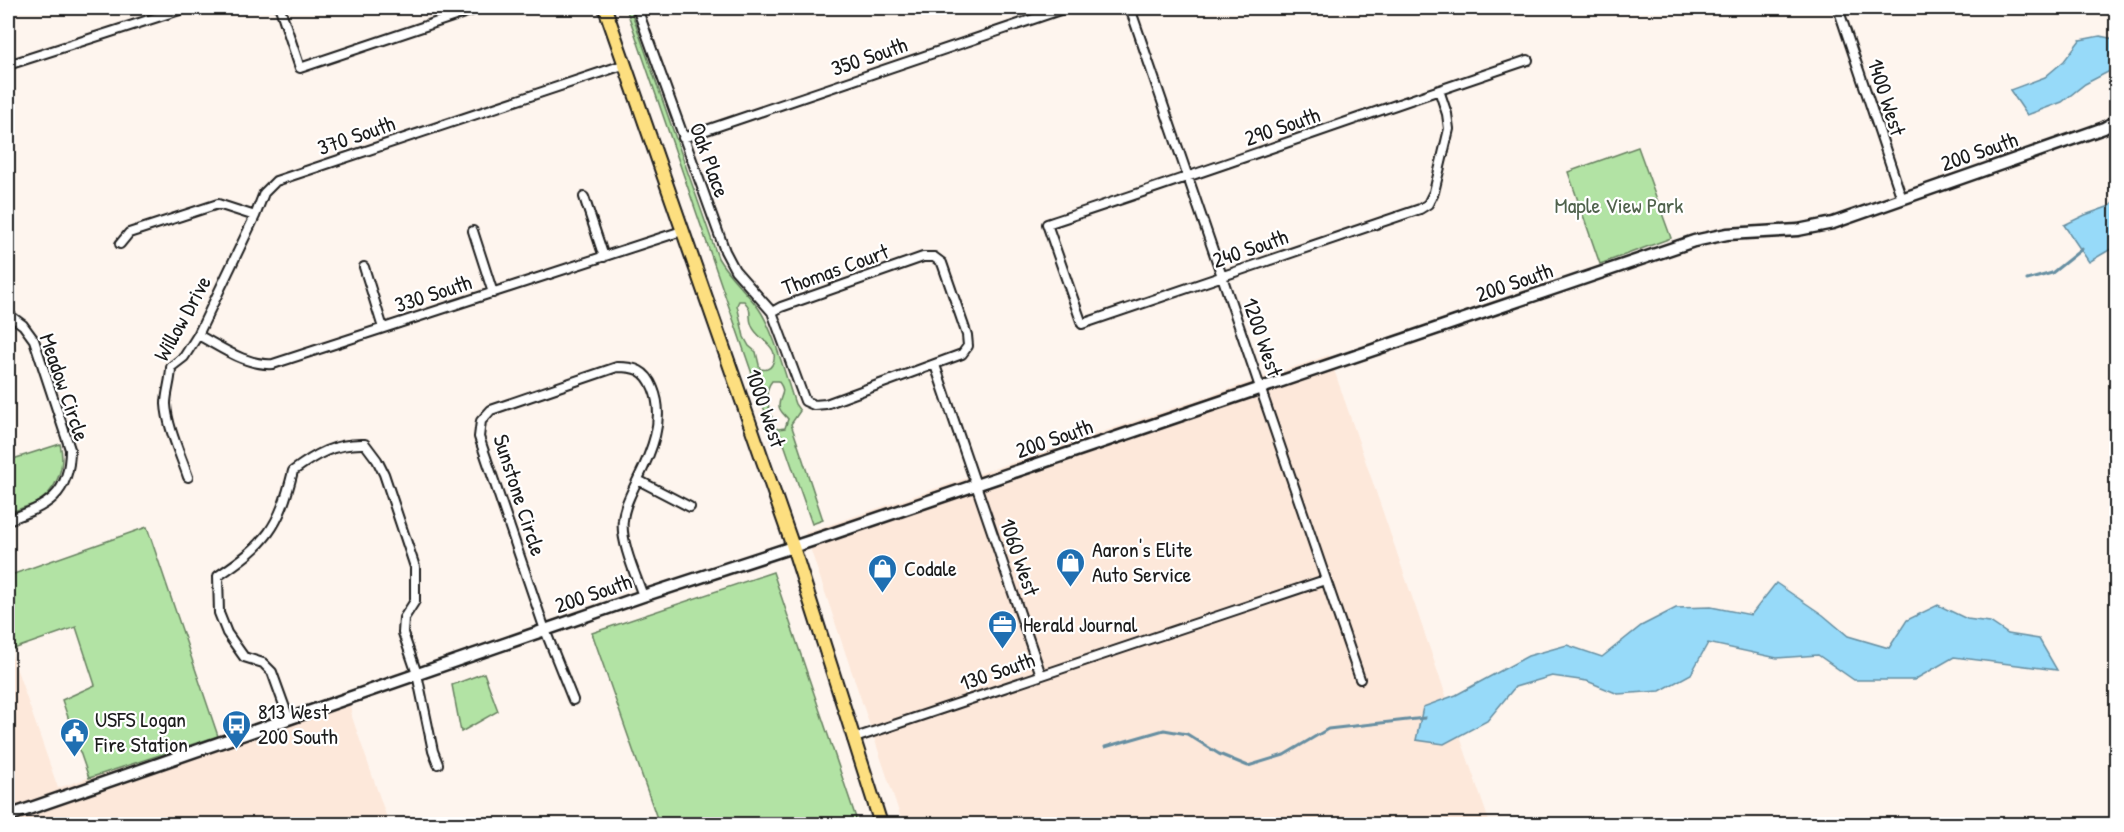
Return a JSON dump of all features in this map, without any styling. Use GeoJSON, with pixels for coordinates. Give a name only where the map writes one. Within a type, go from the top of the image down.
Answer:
{"type":"FeatureCollection","features":[{"type":"Feature","properties":{"kind":"main road","name":"1000 West"},"geometry":{"type":"LineString","coordinates":[[604,8],[626,64],[793,547],[880,825]]}},
{"type":"Feature","properties":{"kind":"street"},"geometry":{"type":"LineString","coordinates":[[8,65],[186,8]]}},
{"type":"Feature","properties":{"kind":"street"},"geometry":{"type":"LineString","coordinates":[[280,8],[300,68],[479,8]]}},
{"type":"Feature","properties":{"kind":"street","name":"Oak Place"},"geometry":{"type":"LineString","coordinates":[[637,8],[724,252],[735,270],[772,312]]}},
{"type":"Feature","properties":{"kind":"street","name":"350 South"},"geometry":{"type":"LineString","coordinates":[[683,138],[1066,8]]}},
{"type":"Feature","properties":{"kind":"street","name":"1200 West"},"geometry":{"type":"LineString","coordinates":[[1131,8],[1360,679]]}},
{"type":"Feature","properties":{"kind":"street","name":"1400 West"},"geometry":{"type":"LineString","coordinates":[[1838,8],[1902,199]]}},
{"type":"Feature","properties":{"kind":"street","name":"290 South"},"geometry":{"type":"LineString","coordinates":[[1082,324],[1047,224],[1528,60]]}},
{"type":"Feature","properties":{"kind":"street","name":"370 South"},"geometry":{"type":"LineString","coordinates":[[255,216],[264,193],[276,182],[626,64]]}},
{"type":"Feature","properties":{"kind":"street","name":"240 South"},"geometry":{"type":"LineString","coordinates":[[1082,324],[1428,204],[1434,192],[1449,129],[1439,90]]}},
{"type":"Feature","properties":{"kind":"street","name":"200 South"},"geometry":{"type":"LineString","coordinates":[[8,816],[643,596],[1262,389],[1694,241],[1727,234],[1798,230],[1833,223],[2104,128],[2116,121]]}},
{"type":"Feature","properties":{"kind":"street"},"geometry":{"type":"LineString","coordinates":[[584,197],[604,257]]}},
{"type":"Feature","properties":{"kind":"street"},"geometry":{"type":"LineString","coordinates":[[120,244],[129,233],[218,204],[255,216]]}},
{"type":"Feature","properties":{"kind":"street","name":"Willow Drive"},"geometry":{"type":"LineString","coordinates":[[188,477],[168,417],[166,403],[171,384],[171,367],[184,357],[198,335],[255,216]]}},
{"type":"Feature","properties":{"kind":"street"},"geometry":{"type":"LineString","coordinates":[[473,231],[494,293]]}},
{"type":"Feature","properties":{"kind":"street","name":"330 South"},"geometry":{"type":"LineString","coordinates":[[198,335],[252,363],[273,364],[682,231]]}},
{"type":"Feature","properties":{"kind":"street","name":"Thomas Court"},"geometry":{"type":"LineString","coordinates":[[923,257],[934,257],[942,263],[967,335],[968,346],[962,354],[934,365],[826,404],[814,405],[805,401],[772,312],[923,257]]}},
{"type":"Feature","properties":{"kind":"street"},"geometry":{"type":"LineString","coordinates":[[364,267],[383,328]]}},
{"type":"Feature","properties":{"kind":"street","name":"Meadow Circle"},"geometry":{"type":"LineString","coordinates":[[8,314],[23,325],[34,340],[70,449],[70,463],[66,479],[51,500],[38,509],[8,520]]}},
{"type":"Feature","properties":{"kind":"street"},"geometry":{"type":"LineString","coordinates":[[934,365],[977,485]]}},
{"type":"Feature","properties":{"kind":"street","name":"Sunstone Circle"},"geometry":{"type":"LineString","coordinates":[[573,700],[545,630],[479,437],[481,421],[490,410],[617,367],[634,367],[648,376],[658,410],[656,432],[650,453],[626,503],[622,523],[625,541],[643,596]]}},
{"type":"Feature","properties":{"kind":"street"},"geometry":{"type":"LineString","coordinates":[[289,719],[272,672],[262,663],[244,657],[227,633],[219,613],[218,576],[257,547],[274,527],[285,501],[293,471],[313,456],[334,447],[365,444],[384,474],[415,567],[415,601],[404,618],[403,633],[417,674],[433,751],[438,764]]}},
{"type":"Feature","properties":{"kind":"street"},"geometry":{"type":"LineString","coordinates":[[638,480],[690,507]]}},
{"type":"Feature","properties":{"kind":"street","name":"1060 West"},"geometry":{"type":"LineString","coordinates":[[977,485],[1041,675]]}},
{"type":"Feature","properties":{"kind":"street","name":"130 South"},"geometry":{"type":"LineString","coordinates":[[852,739],[1325,580]]}},
{"type":"Feature","properties":{"kind":"shaded area"},"geometry":{"type":"Polygon","coordinates":[[[1329,355],[1490,824],[903,824],[805,533],[1329,355]]]}},
{"type":"Feature","properties":{"kind":"shaded area"},"geometry":{"type":"Polygon","coordinates":[[[10,650],[58,788],[348,692],[352,717],[389,824],[8,824],[8,651],[10,650]]]}},
{"type":"Feature","properties":{"kind":"green space"},"geometry":{"type":"Polygon","coordinates":[[[626,8],[630,8],[718,258],[759,309],[775,342],[795,404],[800,411],[791,424],[823,520],[812,524],[781,435],[771,429],[626,8]],[[739,301],[737,305],[744,337],[756,352],[760,369],[768,369],[772,365],[774,353],[755,331],[747,305],[744,301],[739,301]],[[772,381],[767,392],[769,410],[775,427],[785,428],[788,419],[779,406],[782,388],[778,381],[772,381]]]}},
{"type":"Feature","properties":{"kind":"green space","name":"Maple View Park"},"geometry":{"type":"Polygon","coordinates":[[[1638,147],[1671,238],[1600,264],[1568,172],[1638,147]]]}},
{"type":"Feature","properties":{"kind":"green space"},"geometry":{"type":"Polygon","coordinates":[[[60,444],[62,461],[60,470],[49,493],[34,504],[8,513],[8,446],[13,459],[60,444]]]}},
{"type":"Feature","properties":{"kind":"green space"},"geometry":{"type":"Polygon","coordinates":[[[147,527],[218,736],[89,778],[62,700],[95,685],[76,627],[8,651],[8,576],[147,527]]]}},
{"type":"Feature","properties":{"kind":"green space"},"geometry":{"type":"Polygon","coordinates":[[[773,572],[858,824],[659,824],[592,633],[773,572]]]}},
{"type":"Feature","properties":{"kind":"green space"},"geometry":{"type":"Polygon","coordinates":[[[484,673],[498,711],[461,732],[452,685],[484,673]]]}},
{"type":"Feature","properties":{"kind":"water"},"geometry":{"type":"Polygon","coordinates":[[[2100,36],[2114,39],[2115,55],[2110,71],[2085,84],[2062,102],[2027,115],[2010,90],[2045,77],[2064,61],[2080,40],[2100,36]]]}},
{"type":"Feature","properties":{"kind":"water"},"geometry":{"type":"Polygon","coordinates":[[[2116,200],[2116,246],[2089,262],[2064,225],[2110,206],[2116,200]]]}},
{"type":"Feature","properties":{"kind":"water"},"geometry":{"type":"Polygon","coordinates":[[[1776,583],[1823,615],[1848,636],[1889,648],[1907,620],[1938,605],[1967,619],[1990,622],[2008,634],[2039,639],[2057,670],[1954,657],[1914,680],[1854,680],[1818,655],[1777,658],[1708,643],[1691,674],[1660,691],[1618,694],[1587,681],[1552,676],[1515,687],[1487,721],[1444,744],[1416,740],[1423,707],[1456,695],[1528,656],[1567,645],[1602,657],[1641,626],[1676,608],[1711,607],[1751,615],[1776,583]]]}},
{"type":"Feature","properties":{"kind":"waterway"},"geometry":{"type":"LineString","coordinates":[[2027,280],[2052,273],[2082,249]]}},
{"type":"Feature","properties":{"kind":"waterway"},"geometry":{"type":"LineString","coordinates":[[1105,747],[1164,730],[1187,734],[1219,754],[1248,766],[1284,755],[1328,729],[1425,718]]}},
{"type":"Feature","properties":{"kind":"place","name":"Aaron's Elite Auto Service"},"geometry":{"type":"Point","coordinates":[1071,588]}},
{"type":"Feature","properties":{"kind":"place","name":"Codale"},"geometry":{"type":"Point","coordinates":[883,594]}},
{"type":"Feature","properties":{"kind":"place","name":"Herald Journal"},"geometry":{"type":"Point","coordinates":[1002,650]}},
{"type":"Feature","properties":{"kind":"place","name":"813 West 200 South"},"geometry":{"type":"Point","coordinates":[237,750]}},
{"type":"Feature","properties":{"kind":"place","name":"USFS Logan Fire Station"},"geometry":{"type":"Point","coordinates":[74,758]}}]}
